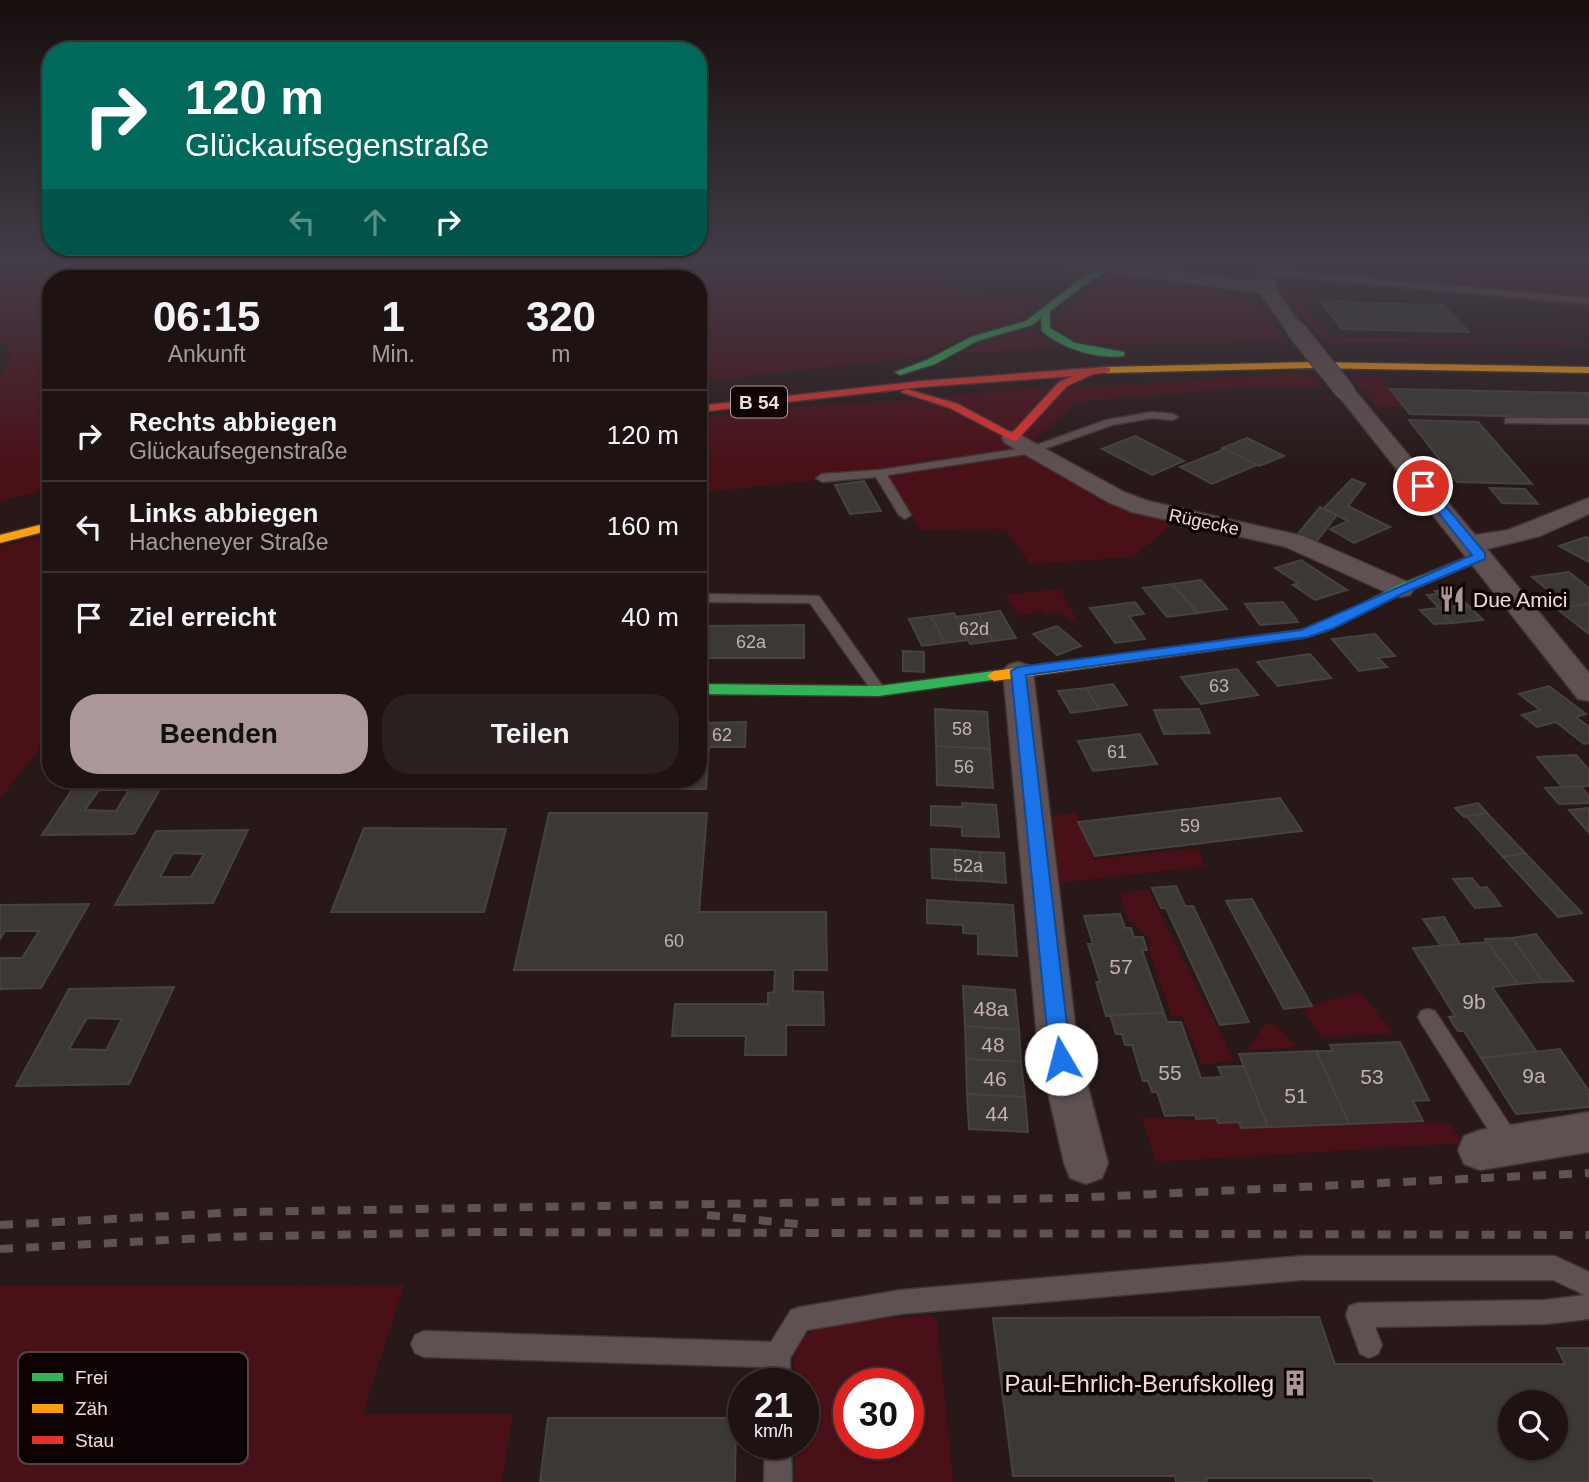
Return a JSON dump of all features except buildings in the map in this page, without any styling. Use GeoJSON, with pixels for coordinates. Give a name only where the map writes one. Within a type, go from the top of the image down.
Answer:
{"type":"FeatureCollection","features":[{"type":"Feature","properties":{"kind":"main road"},"geometry":{"type":"LineString","coordinates":[[899,372],[933,363],[985,334],[1005,330]]}},
{"type":"Feature","properties":{"kind":"main road"},"geometry":{"type":"LineString","coordinates":[[1048,330],[1052,337],[1079,347],[1126,355]]}},
{"type":"Feature","properties":{"kind":"main road","name":"B 54"},"geometry":{"type":"LineString","coordinates":[[707,393],[899,372],[1126,355],[1245,352],[1589,357]]}},
{"type":"Feature","properties":{"kind":"main road","name":"B 54"},"geometry":{"type":"LineString","coordinates":[[707,408],[862,390],[1098,370],[1303,365],[1589,370]]}},
{"type":"Feature","properties":{"kind":"main road"},"geometry":{"type":"LineString","coordinates":[[862,390],[892,390],[930,398],[966,412],[1023,444],[1063,384],[1082,373],[1098,370]]}},
{"type":"Feature","properties":{"kind":"main road"},"geometry":{"type":"LineString","coordinates":[[0,539],[42,528]]}},
{"type":"Feature","properties":{"kind":"main road"},"geometry":{"type":"LineString","coordinates":[[707,689],[879,691],[1303,634],[1329,625],[1475,550]]}},
{"type":"Feature","properties":{"kind":"street"},"geometry":{"type":"LineString","coordinates":[[1296,330],[1589,692]]}},
{"type":"Feature","properties":{"kind":"street","name":"Rügecke"},"geometry":{"type":"LineString","coordinates":[[1023,444],[1116,497],[1141,507],[1294,541],[1401,589]]}},
{"type":"Feature","properties":{"kind":"street"},"geometry":{"type":"LineString","coordinates":[[1475,550],[1528,533],[1589,505]]}},
{"type":"Feature","properties":{"kind":"street"},"geometry":{"type":"LineString","coordinates":[[1018,671],[1058,1049],[1086,1163]]}},
{"type":"Feature","properties":{"kind":"street"},"geometry":{"type":"LineString","coordinates":[[1495,1148],[1589,1132]]}},
{"type":"Feature","properties":{"kind":"lane"},"geometry":{"type":"LineString","coordinates":[[822,478],[880,473],[1023,444],[1110,422],[1152,415],[1172,417]]}},
{"type":"Feature","properties":{"kind":"lane"},"geometry":{"type":"LineString","coordinates":[[1509,421],[1589,421]]}},
{"type":"Feature","properties":{"kind":"lane"},"geometry":{"type":"LineString","coordinates":[[880,473],[905,515]]}},
{"type":"Feature","properties":{"kind":"lane"},"geometry":{"type":"LineString","coordinates":[[707,598],[814,599],[879,691]]}},
{"type":"Feature","properties":{"kind":"lane"},"geometry":{"type":"LineString","coordinates":[[1428,1017],[1495,1148]]}},
{"type":"Feature","properties":{"kind":"lane"},"geometry":{"type":"LineString","coordinates":[[777,1368],[777,1355],[800,1319],[915,1300],[1302,1268],[1555,1268],[1589,1285]]}},
{"type":"Feature","properties":{"kind":"lane"},"geometry":{"type":"LineString","coordinates":[[1369,1345],[1358,1314],[1545,1312],[1589,1307]]}},
{"type":"Feature","properties":{"kind":"lane"},"geometry":{"type":"LineString","coordinates":[[424,1344],[777,1355]]}},
{"type":"Feature","properties":{"kind":"lane"},"geometry":{"type":"LineString","coordinates":[[778,1459],[778,1482]]}},
{"type":"Feature","properties":{"kind":"shaded area"},"geometry":{"type":"Polygon","coordinates":[[[0,330],[42,330],[42,491],[0,501],[0,377],[11,358],[9,346],[0,340],[0,330]]]}},
{"type":"Feature","properties":{"kind":"shaded area"},"geometry":{"type":"Polygon","coordinates":[[[707,330],[980,330],[937,351],[917,357],[707,381],[707,330]]]}},
{"type":"Feature","properties":{"kind":"shaded area"},"geometry":{"type":"Polygon","coordinates":[[[1060,330],[1279,330],[1287,341],[1100,345],[1079,341],[1060,330]]]}},
{"type":"Feature","properties":{"kind":"shaded area"},"geometry":{"type":"Polygon","coordinates":[[[1315,330],[1323,330],[1328,337],[1589,343],[1589,346],[1324,341],[1315,330]]]}},
{"type":"Feature","properties":{"kind":"shaded area"},"geometry":{"type":"Polygon","coordinates":[[[1004,334],[1034,334],[1059,347],[960,354],[1004,334]]]}},
{"type":"Feature","properties":{"kind":"shaded area"},"geometry":{"type":"Polygon","coordinates":[[[1305,373],[1324,387],[1239,388],[1077,402],[1032,442],[1175,521],[1134,557],[1030,564],[1005,529],[921,530],[884,473],[707,492],[707,417],[776,408],[945,398],[944,396],[1053,386],[1051,389],[1305,373]]]}},
{"type":"Feature","properties":{"kind":"shaded area"},"geometry":{"type":"Polygon","coordinates":[[[1352,377],[1385,377],[1389,389],[1405,407],[1376,406],[1352,377]]]}},
{"type":"Feature","properties":{"kind":"shaded area"},"geometry":{"type":"Polygon","coordinates":[[[42,536],[42,746],[0,798],[0,546],[42,536]]]}},
{"type":"Feature","properties":{"kind":"shaded area"},"geometry":{"type":"Polygon","coordinates":[[[1060,589],[1079,625],[1058,612],[1046,614],[1040,610],[1027,615],[1017,615],[1005,595],[1060,589]]]}},
{"type":"Feature","properties":{"kind":"shaded area"},"geometry":{"type":"Polygon","coordinates":[[[1076,812],[1094,859],[1198,848],[1205,866],[1060,883],[1052,816],[1076,812]]]}},
{"type":"Feature","properties":{"kind":"shaded area"},"geometry":{"type":"Polygon","coordinates":[[[1148,889],[1234,1060],[1202,1065],[1183,1017],[1172,1016],[1150,955],[1149,938],[1126,915],[1120,894],[1148,889]]]}},
{"type":"Feature","properties":{"kind":"shaded area"},"geometry":{"type":"Polygon","coordinates":[[[1360,992],[1394,1033],[1322,1038],[1301,1007],[1360,992]]]}},
{"type":"Feature","properties":{"kind":"shaded area"},"geometry":{"type":"Polygon","coordinates":[[[1274,1024],[1298,1047],[1247,1050],[1264,1025],[1274,1024]]]}},
{"type":"Feature","properties":{"kind":"shaded area"},"geometry":{"type":"Polygon","coordinates":[[[1142,1118],[1449,1123],[1464,1143],[1156,1162],[1142,1118]]]}},
{"type":"Feature","properties":{"kind":"shaded area"},"geometry":{"type":"Polygon","coordinates":[[[404,1285],[363,1414],[513,1414],[502,1482],[0,1482],[0,1286],[404,1285]]]}},
{"type":"Feature","properties":{"kind":"shaded area"},"geometry":{"type":"Polygon","coordinates":[[[931,1315],[937,1321],[953,1482],[795,1482],[795,1459],[819,1459],[819,1368],[794,1368],[798,1348],[804,1337],[812,1331],[843,1323],[931,1315]]]}},
{"type":"Feature","properties":{"kind":"railway"},"geometry":{"type":"LineString","coordinates":[[0,1225],[241,1212],[1072,1198],[1589,1173]]}},
{"type":"Feature","properties":{"kind":"railway"},"geometry":{"type":"LineString","coordinates":[[707,1215],[808,1225]]}},
{"type":"Feature","properties":{"kind":"railway"},"geometry":{"type":"LineString","coordinates":[[0,1249],[222,1237],[478,1232],[1589,1235]]}},
{"type":"Feature","properties":{"kind":"traffic: fast"},"geometry":{"type":"LineString","coordinates":[[900,372],[931,362],[974,339],[1004,330]]}},
{"type":"Feature","properties":{"kind":"traffic: fast"},"geometry":{"type":"LineString","coordinates":[[1046,330],[1071,345],[1121,354]]}},
{"type":"Feature","properties":{"kind":"traffic: fast"},"geometry":{"type":"LineString","coordinates":[[1324,627],[1401,589],[1480,556]]}},
{"type":"Feature","properties":{"kind":"traffic: fast"},"geometry":{"type":"LineString","coordinates":[[707,689],[879,691],[994,676]]}},
{"type":"Feature","properties":{"kind":"traffic: slow"},"geometry":{"type":"LineString","coordinates":[[1106,370],[1312,365],[1589,370]]}},
{"type":"Feature","properties":{"kind":"traffic: slow"},"geometry":{"type":"LineString","coordinates":[[0,539],[42,528]]}},
{"type":"Feature","properties":{"kind":"traffic: slow"},"geometry":{"type":"LineString","coordinates":[[994,676],[1303,634],[1324,627]]}},
{"type":"Feature","properties":{"kind":"traffic: jam"},"geometry":{"type":"LineString","coordinates":[[707,408],[922,384],[1106,370]]}},
{"type":"Feature","properties":{"kind":"traffic: jam"},"geometry":{"type":"LineString","coordinates":[[906,392],[954,406],[1013,438],[1063,384],[1089,372]]}},
{"type":"Feature","properties":{"kind":"place","name":"Due Amici"},"geometry":{"type":"Point","coordinates":[1452,599]}},
{"type":"Feature","properties":{"kind":"place","name":"Paul-Ehrlich-Berufskolleg"},"geometry":{"type":"Point","coordinates":[1295,1383]}},
{"type":"Feature","properties":{"kind":"route"},"geometry":{"type":"LineString","coordinates":[[1061,1059],[1018,671],[1303,634],[1329,625],[1401,589],[1480,556],[1423,486]]}}]}
